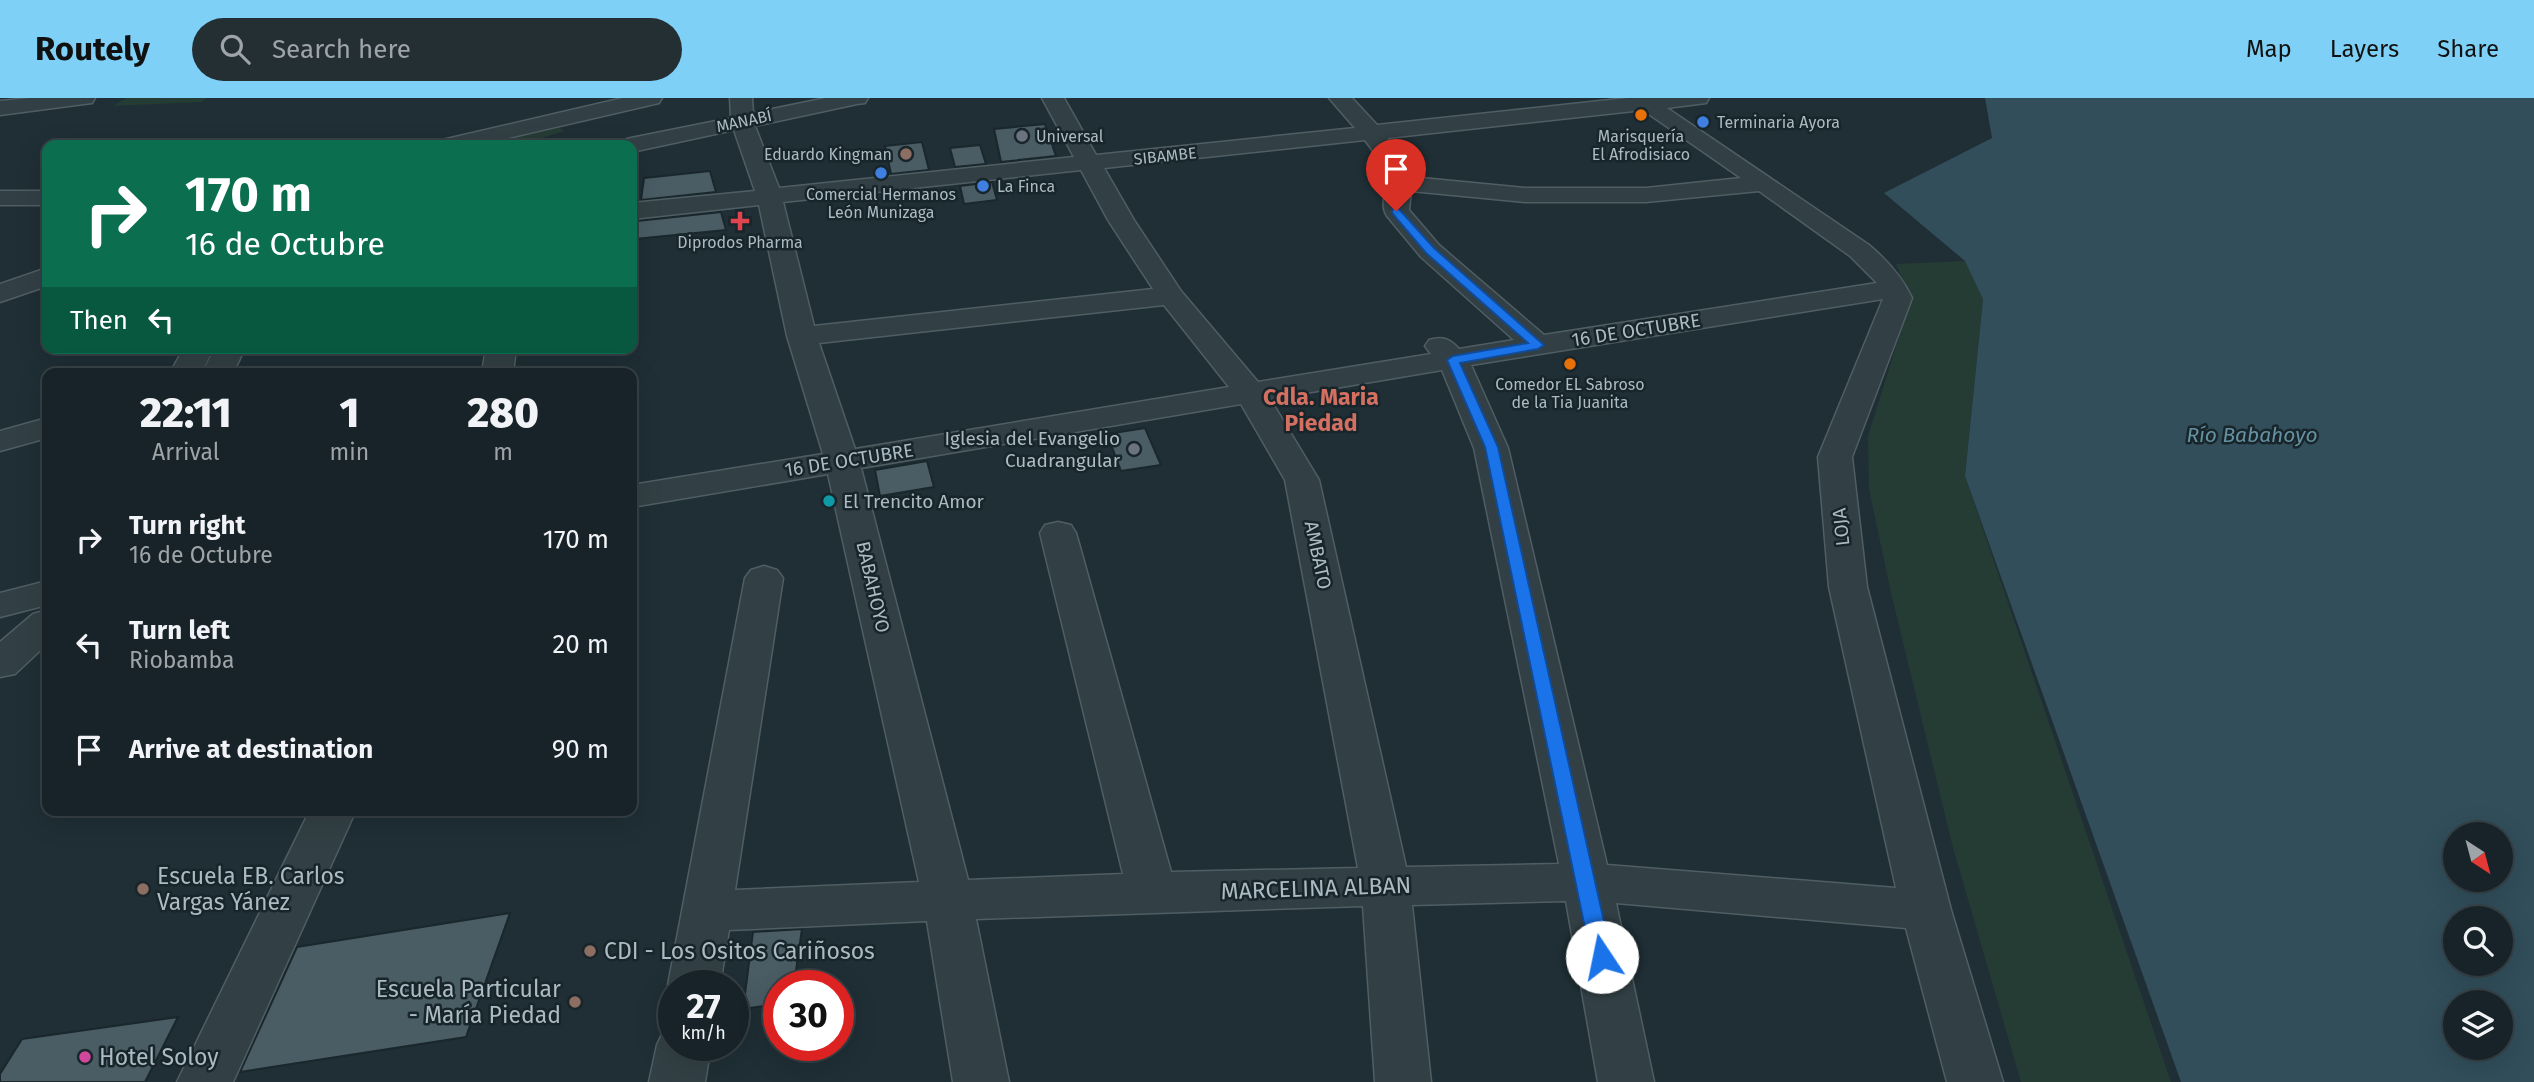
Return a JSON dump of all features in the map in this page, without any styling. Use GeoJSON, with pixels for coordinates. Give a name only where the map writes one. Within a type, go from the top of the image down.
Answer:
{"type":"FeatureCollection","features":[{"type":"Feature","properties":{"kind":"street"},"geometry":{"type":"LineString","coordinates":[[0,108],[84,98]]}},
{"type":"Feature","properties":{"kind":"street"},"geometry":{"type":"LineString","coordinates":[[471,140],[651,98]]}},
{"type":"Feature","properties":{"kind":"street","name":"MANABÍ"},"geometry":{"type":"LineString","coordinates":[[637,143],[742,110],[857,98]]}},
{"type":"Feature","properties":{"kind":"street","name":"AMBATO"},"geometry":{"type":"LineString","coordinates":[[1053,98],[1121,220],[1171,296],[1246,387],[1302,480],[1386,886],[1403,1082]]}},
{"type":"Feature","properties":{"kind":"street"},"geometry":{"type":"LineString","coordinates":[[1340,98],[1372,133],[1396,166],[1402,183],[1396,198],[1396,211],[1430,251],[1530,338]]}},
{"type":"Feature","properties":{"kind":"street","name":"SIBAMBE"},"geometry":{"type":"LineString","coordinates":[[637,210],[1091,164],[1643,101],[1698,98]]}},
{"type":"Feature","properties":{"kind":"street"},"geometry":{"type":"LineString","coordinates":[[1643,101],[1765,183],[1866,256],[1890,283]]}},
{"type":"Feature","properties":{"kind":"street","name":"BABAHOYO"},"geometry":{"type":"LineString","coordinates":[[742,110],[769,195],[802,336],[839,453],[948,900],[981,1082]]}},
{"type":"Feature","properties":{"kind":"street"},"geometry":{"type":"LineString","coordinates":[[1402,183],[1525,195],[1646,195],[1765,183]]}},
{"type":"Feature","properties":{"kind":"street"},"geometry":{"type":"LineString","coordinates":[[0,198],[38,198]]}},
{"type":"Feature","properties":{"kind":"street"},"geometry":{"type":"LineString","coordinates":[[0,216],[38,198]]}},
{"type":"Feature","properties":{"kind":"street"},"geometry":{"type":"LineString","coordinates":[[0,271],[42,274]]}},
{"type":"Feature","properties":{"kind":"street"},"geometry":{"type":"LineString","coordinates":[[0,294],[42,276]]}},
{"type":"Feature","properties":{"kind":"street","name":"16 DE OCTUBRE"},"geometry":{"type":"LineString","coordinates":[[637,477],[839,453],[1530,338],[1890,283]]}},
{"type":"Feature","properties":{"kind":"street","name":"LOJA"},"geometry":{"type":"LineString","coordinates":[[1890,283],[1898,298],[1835,457],[1836,476],[1848,587],[1926,910],[1975,1082]]}},
{"type":"Feature","properties":{"kind":"street"},"geometry":{"type":"LineString","coordinates":[[0,294],[42,287]]}},
{"type":"Feature","properties":{"kind":"street"},"geometry":{"type":"LineString","coordinates":[[802,336],[1171,296]]}},
{"type":"Feature","properties":{"kind":"street"},"geometry":{"type":"LineString","coordinates":[[1446,353],[1492,447],[1587,882],[1626,1082]]}},
{"type":"Feature","properties":{"kind":"street"},"geometry":{"type":"LineString","coordinates":[[0,441],[42,429]]}},
{"type":"Feature","properties":{"kind":"street","name":"16 DE OCTUBRE"},"geometry":{"type":"LineString","coordinates":[[637,495],[839,453]]}},
{"type":"Feature","properties":{"kind":"street"},"geometry":{"type":"LineString","coordinates":[[1058,533],[1152,892]]}},
{"type":"Feature","properties":{"kind":"street"},"geometry":{"type":"LineString","coordinates":[[696,970],[764,578]]}},
{"type":"Feature","properties":{"kind":"street"},"geometry":{"type":"LineString","coordinates":[[0,606],[42,594]]}},
{"type":"Feature","properties":{"kind":"street"},"geometry":{"type":"LineString","coordinates":[[0,664],[42,627]]}},
{"type":"Feature","properties":{"kind":"street"},"geometry":{"type":"LineString","coordinates":[[205,1082],[330,816]]}},
{"type":"Feature","properties":{"kind":"street","name":"MARCELINA ALBAN"},"geometry":{"type":"LineString","coordinates":[[706,911],[1152,892],[1587,882],[1926,910]]}},
{"type":"Feature","properties":{"kind":"street"},"geometry":{"type":"LineString","coordinates":[[677,1082],[681,1061]]}},
{"type":"Feature","properties":{"kind":"green space"},"geometry":{"type":"Polygon","coordinates":[[[126,98],[206,98],[201,102],[113,106],[126,98]]]}},
{"type":"Feature","properties":{"kind":"green space"},"geometry":{"type":"Polygon","coordinates":[[[560,128],[564,131],[535,140],[496,140],[560,128]]]}},
{"type":"Feature","properties":{"kind":"green space"},"geometry":{"type":"Polygon","coordinates":[[[1965,261],[1985,277],[1965,476],[2171,1082],[2021,1082],[1953,848],[1891,593],[1869,489],[1868,436],[1911,299],[1896,264],[1965,261]]]}},
{"type":"Feature","properties":{"kind":"water","name":"Río Babahoyo"},"geometry":{"type":"Polygon","coordinates":[[[1985,98],[2534,98],[2534,1082],[2181,1082],[1965,476],[1983,299],[1965,261],[1884,193],[1992,138],[1985,98]]]}},
{"type":"Feature","properties":{"kind":"building","name":"Universal"},"geometry":{"type":"Polygon","coordinates":[[[1045,124],[1056,156],[1001,162],[994,129],[1045,124]]]}},
{"type":"Feature","properties":{"kind":"building","name":"Eduardo Kingman"},"geometry":{"type":"Polygon","coordinates":[[[922,142],[929,170],[891,174],[885,146],[922,142]]]}},
{"type":"Feature","properties":{"kind":"building"},"geometry":{"type":"Polygon","coordinates":[[[980,145],[986,164],[955,167],[950,148],[980,145]]]}},
{"type":"Feature","properties":{"kind":"building"},"geometry":{"type":"Polygon","coordinates":[[[710,171],[716,192],[641,200],[644,178],[710,171]]]}},
{"type":"Feature","properties":{"kind":"building"},"geometry":{"type":"Polygon","coordinates":[[[992,182],[997,200],[964,204],[960,186],[992,182]]]}},
{"type":"Feature","properties":{"kind":"building"},"geometry":{"type":"Polygon","coordinates":[[[721,212],[726,230],[637,239],[637,221],[721,212]]]}},
{"type":"Feature","properties":{"kind":"building","name":"Iglesia del Evangelio Cuadrangular"},"geometry":{"type":"Polygon","coordinates":[[[1145,428],[1161,465],[1121,471],[1107,434],[1145,428]]]}},
{"type":"Feature","properties":{"kind":"building"},"geometry":{"type":"Polygon","coordinates":[[[927,461],[934,487],[880,496],[875,470],[927,461]]]}},
{"type":"Feature","properties":{"kind":"building"},"geometry":{"type":"Polygon","coordinates":[[[510,913],[466,1037],[240,1072],[297,947],[510,913]]]}},
{"type":"Feature","properties":{"kind":"building"},"geometry":{"type":"Polygon","coordinates":[[[802,929],[796,970],[763,970],[763,1006],[749,1008],[748,970],[753,932],[802,929]]]}},
{"type":"Feature","properties":{"kind":"building","name":"Hotel Soloy"},"geometry":{"type":"Polygon","coordinates":[[[178,1017],[145,1082],[0,1082],[0,1074],[22,1039],[178,1017]]]}},
{"type":"Feature","properties":{"kind":"place","name":"Marisquería El Afrodisiaco"},"geometry":{"type":"Point","coordinates":[1641,115]}},
{"type":"Feature","properties":{"kind":"place","name":"Terminaria Ayora"},"geometry":{"type":"Point","coordinates":[1703,122]}},
{"type":"Feature","properties":{"kind":"place","name":"Universal"},"geometry":{"type":"Point","coordinates":[1022,136]}},
{"type":"Feature","properties":{"kind":"place","name":"Eduardo Kingman"},"geometry":{"type":"Point","coordinates":[906,154]}},
{"type":"Feature","properties":{"kind":"place","name":"Comercial Hermanos León Munizaga"},"geometry":{"type":"Point","coordinates":[881,173]}},
{"type":"Feature","properties":{"kind":"place","name":"La Finca"},"geometry":{"type":"Point","coordinates":[983,186]}},
{"type":"Feature","properties":{"kind":"place","name":"Diprodos Pharma"},"geometry":{"type":"Point","coordinates":[740,221]}},
{"type":"Feature","properties":{"kind":"place","name":"Comedor EL Sabroso de la Tia Juanita"},"geometry":{"type":"Point","coordinates":[1570,364]}},
{"type":"Feature","properties":{"kind":"place","name":"Iglesia del Evangelio Cuadrangular"},"geometry":{"type":"Point","coordinates":[1134,449]}},
{"type":"Feature","properties":{"kind":"place","name":"El Trencito Amor"},"geometry":{"type":"Point","coordinates":[829,501]}},
{"type":"Feature","properties":{"kind":"place","name":"Escuela EB. Carlos Vargas Yánez"},"geometry":{"type":"Point","coordinates":[143,889]}},
{"type":"Feature","properties":{"kind":"place","name":"CDI - Los Ositos Cariñosos"},"geometry":{"type":"Point","coordinates":[590,951]}},
{"type":"Feature","properties":{"kind":"place","name":"Escuela Particular - María Piedad"},"geometry":{"type":"Point","coordinates":[575,1002]}},
{"type":"Feature","properties":{"kind":"place","name":"Hotel Soloy"},"geometry":{"type":"Point","coordinates":[85,1057]}},
{"type":"Feature","properties":{"kind":"district","name":"Cdla. Maria Piedad"},"geometry":{"type":"Point","coordinates":[1321,410]}},
{"type":"Feature","properties":{"kind":"route"},"geometry":{"type":"LineString","coordinates":[[1396,211],[1430,251],[1538,345],[1453,360],[1492,447],[1602,957]]}}]}
